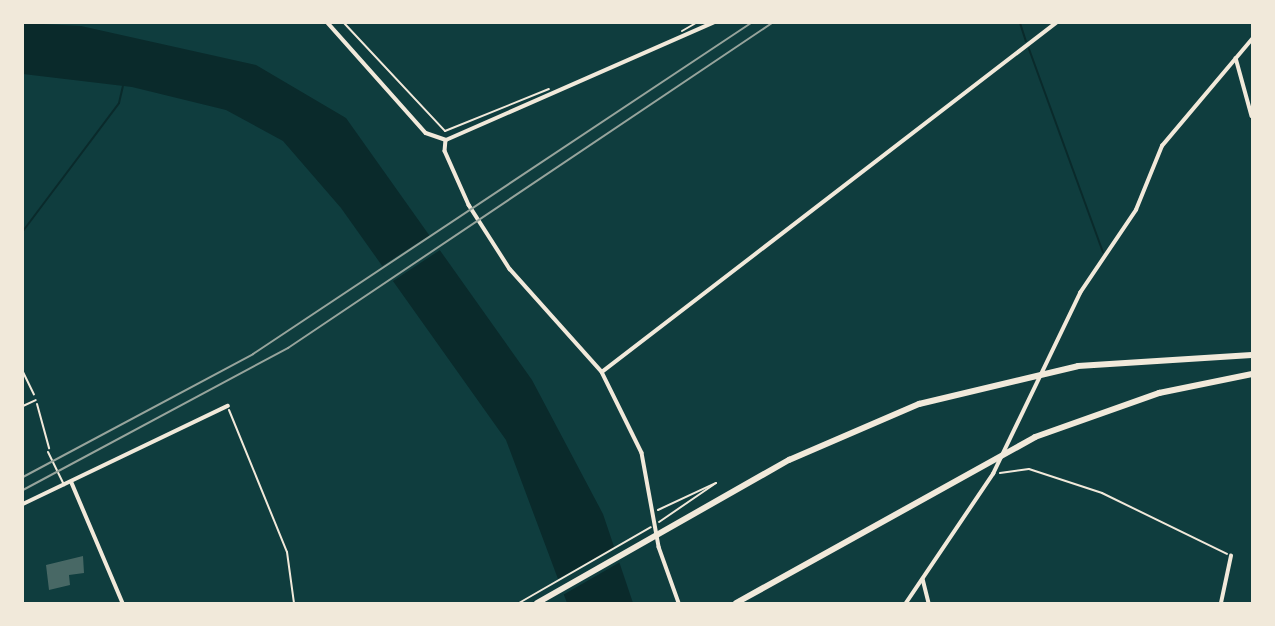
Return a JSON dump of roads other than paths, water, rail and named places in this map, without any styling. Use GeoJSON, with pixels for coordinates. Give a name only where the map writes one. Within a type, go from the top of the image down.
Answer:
{"type":"FeatureCollection","features":[{"type":"Feature","properties":{"kind":"highway"},"geometry":{"type":"LineString","coordinates":[[537,603],[672,526],[876,419],[1030,374],[1252,355]]}},
{"type":"Feature","properties":{"kind":"highway"},"geometry":{"type":"LineString","coordinates":[[736,603],[1012,447],[1110,408],[1252,374]]}},
{"type":"Feature","properties":{"kind":"street"},"geometry":{"type":"LineString","coordinates":[[328,23],[426,132],[446,140],[713,23]]}},
{"type":"Feature","properties":{"kind":"street"},"geometry":{"type":"LineString","coordinates":[[602,372],[1056,23]]}},
{"type":"Feature","properties":{"kind":"street"},"geometry":{"type":"LineString","coordinates":[[906,603],[993,474],[1080,293],[1136,210],[1162,146],[1252,38]]}},
{"type":"Feature","properties":{"kind":"street"},"geometry":{"type":"LineString","coordinates":[[1236,58],[1252,116]]}},
{"type":"Feature","properties":{"kind":"street"},"geometry":{"type":"LineString","coordinates":[[446,140],[444,151],[469,205],[510,269],[602,372],[642,453],[652,513],[679,603]]}},
{"type":"Feature","properties":{"kind":"street"},"geometry":{"type":"LineString","coordinates":[[23,504],[72,483],[228,406]]}},
{"type":"Feature","properties":{"kind":"street"},"geometry":{"type":"LineString","coordinates":[[72,483],[123,603]]}},
{"type":"Feature","properties":{"kind":"street"},"geometry":{"type":"LineString","coordinates":[[1221,603],[1231,556]]}},
{"type":"Feature","properties":{"kind":"street"},"geometry":{"type":"LineString","coordinates":[[923,579],[929,603]]}},
{"type":"Feature","properties":{"kind":"lane"},"geometry":{"type":"LineString","coordinates":[[23,407],[36,400]]}},
{"type":"Feature","properties":{"kind":"lane"},"geometry":{"type":"LineString","coordinates":[[48,452],[65,486]]}},
{"type":"Feature","properties":{"kind":"water"},"geometry":{"type":"Polygon","coordinates":[[[23,23],[81,26],[256,65],[346,118],[532,380],[603,514],[633,603],[567,603],[506,440],[341,208],[283,141],[226,110],[132,87],[23,74],[23,23]]]}},
{"type":"Feature","properties":{"kind":"waterway"},"geometry":{"type":"LineString","coordinates":[[1020,23],[1026,41]]}},
{"type":"Feature","properties":{"kind":"waterway"},"geometry":{"type":"LineString","coordinates":[[1029,49],[1103,252]]}},
{"type":"Feature","properties":{"kind":"waterway"},"geometry":{"type":"LineString","coordinates":[[23,231],[119,103],[123,86]]}},
{"type":"Feature","properties":{"kind":"railway"},"geometry":{"type":"LineString","coordinates":[[23,477],[253,354],[751,23]]}},
{"type":"Feature","properties":{"kind":"railway"},"geometry":{"type":"LineString","coordinates":[[23,490],[288,348],[772,23]]}}]}
